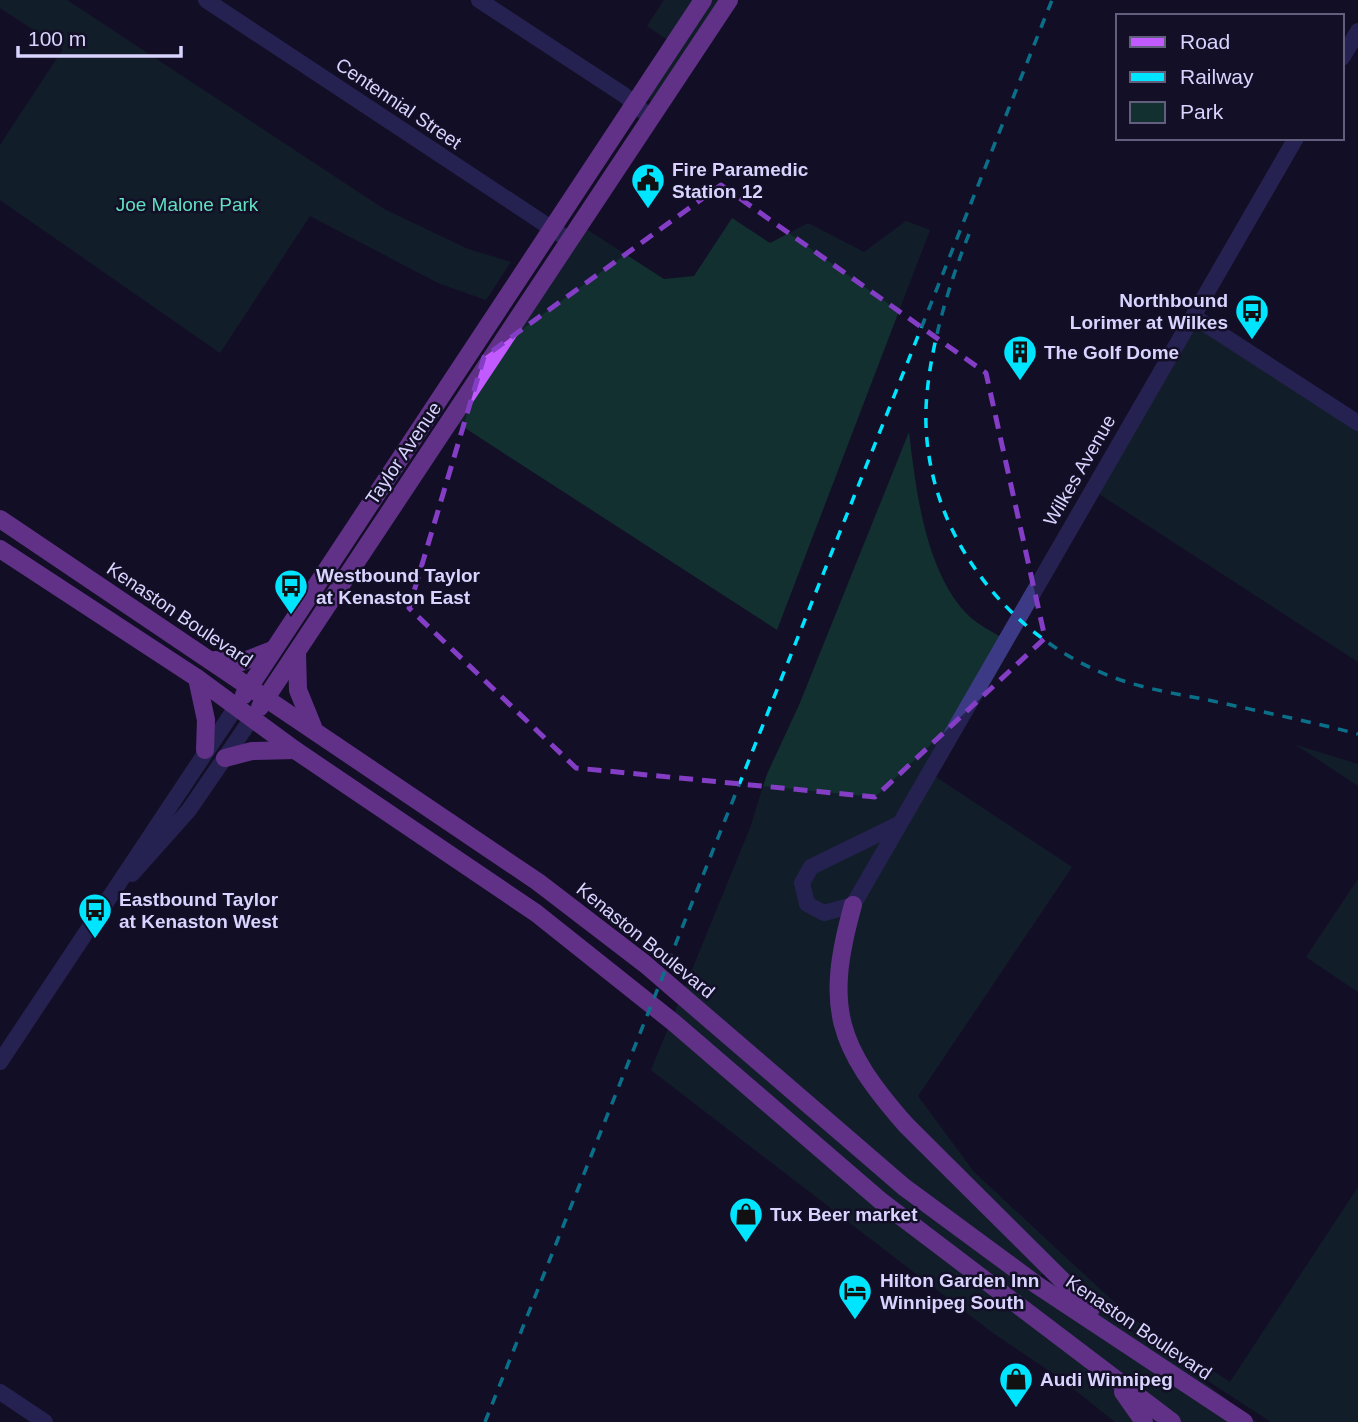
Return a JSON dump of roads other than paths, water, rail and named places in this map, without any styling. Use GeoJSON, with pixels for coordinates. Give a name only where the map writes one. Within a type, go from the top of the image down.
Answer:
{"type":"FeatureCollection","features":[{"type":"Feature","properties":{"kind":"main road","name":"Taylor Avenue"},"geometry":{"type":"LineString","coordinates":[[236,707],[703,0]]}},
{"type":"Feature","properties":{"kind":"main road","name":"Taylor Avenue"},"geometry":{"type":"LineString","coordinates":[[252,718],[729,0]]}},
{"type":"Feature","properties":{"kind":"main road","name":"Kenaston Boulevard"},"geometry":{"type":"LineString","coordinates":[[0,519],[488,847],[599,928],[684,996],[904,1187],[986,1249],[1244,1422]]}},
{"type":"Feature","properties":{"kind":"main road"},"geometry":{"type":"LineString","coordinates":[[0,549],[197,678],[295,750],[450,854],[588,952],[882,1202],[1172,1422]]}},
{"type":"Feature","properties":{"kind":"main road"},"geometry":{"type":"LineString","coordinates":[[211,659],[239,663],[272,650]]}},
{"type":"Feature","properties":{"kind":"main road"},"geometry":{"type":"LineString","coordinates":[[298,650],[298,690],[314,729]]}},
{"type":"Feature","properties":{"kind":"main road"},"geometry":{"type":"LineString","coordinates":[[197,678],[206,720],[205,750]]}},
{"type":"Feature","properties":{"kind":"main road"},"geometry":{"type":"LineString","coordinates":[[225,758],[253,751],[295,750]]}},
{"type":"Feature","properties":{"kind":"main road"},"geometry":{"type":"LineString","coordinates":[[853,905],[840,951],[837,1000],[842,1028],[853,1056],[877,1093],[905,1125],[1069,1290],[1149,1359]]}},
{"type":"Feature","properties":{"kind":"main road"},"geometry":{"type":"LineString","coordinates":[[1112,1378],[1144,1422]]}},
{"type":"Feature","properties":{"kind":"street","name":"Centennial Street"},"geometry":{"type":"LineString","coordinates":[[206,0],[569,240]]}},
{"type":"Feature","properties":{"kind":"street"},"geometry":{"type":"LineString","coordinates":[[479,0],[635,103],[651,118]]}},
{"type":"Feature","properties":{"kind":"street"},"geometry":{"type":"LineString","coordinates":[[1344,55],[1358,31]]}},
{"type":"Feature","properties":{"kind":"street","name":"Wilkes Avenue"},"geometry":{"type":"LineString","coordinates":[[853,905],[1295,140]]}},
{"type":"Feature","properties":{"kind":"street"},"geometry":{"type":"LineString","coordinates":[[1194,316],[1358,423]]}},
{"type":"Feature","properties":{"kind":"street","name":"Taylor Avenue"},"geometry":{"type":"LineString","coordinates":[[0,1062],[236,707]]}},
{"type":"Feature","properties":{"kind":"street","name":"Taylor Avenue"},"geometry":{"type":"LineString","coordinates":[[96,916],[189,810],[252,718]]}},
{"type":"Feature","properties":{"kind":"street"},"geometry":{"type":"LineString","coordinates":[[853,905],[831,913],[807,904],[802,890],[805,875],[820,862],[900,824]]}},
{"type":"Feature","properties":{"kind":"street"},"geometry":{"type":"LineString","coordinates":[[0,1392],[46,1422]]}},
{"type":"Feature","properties":{"kind":"railway"},"geometry":{"type":"LineString","coordinates":[[485,1422],[1052,0]]}},
{"type":"Feature","properties":{"kind":"railway"},"geometry":{"type":"LineString","coordinates":[[969,234],[940,320],[926,409],[929,453],[939,496],[955,536],[978,573],[1006,607],[1039,636],[1075,660],[1115,678],[1149,688],[1358,734]]}},
{"type":"Feature","properties":{"kind":"place","name":"Fire Paramedic Station 12"},"geometry":{"type":"Point","coordinates":[648,210]}},
{"type":"Feature","properties":{"kind":"place","name":"Northbound Lorimer at Wilkes"},"geometry":{"type":"Point","coordinates":[1252,341]}},
{"type":"Feature","properties":{"kind":"place","name":"The Golf Dome"},"geometry":{"type":"Point","coordinates":[1020,382]}},
{"type":"Feature","properties":{"kind":"place","name":"Westbound Taylor at Kenaston East"},"geometry":{"type":"Point","coordinates":[291,616]}},
{"type":"Feature","properties":{"kind":"place","name":"Eastbound Taylor at Kenaston West"},"geometry":{"type":"Point","coordinates":[95,940]}},
{"type":"Feature","properties":{"kind":"place","name":"Tux Beer market"},"geometry":{"type":"Point","coordinates":[746,1244]}},
{"type":"Feature","properties":{"kind":"place","name":"Hilton Garden Inn Winnipeg South"},"geometry":{"type":"Point","coordinates":[855,1321]}},
{"type":"Feature","properties":{"kind":"place","name":"Audi Winnipeg"},"geometry":{"type":"Point","coordinates":[1016,1409]}},
{"type":"Feature","properties":{"kind":"park label","name":"Joe Malone Park"},"geometry":{"type":"Point","coordinates":[187,204]}}]}
